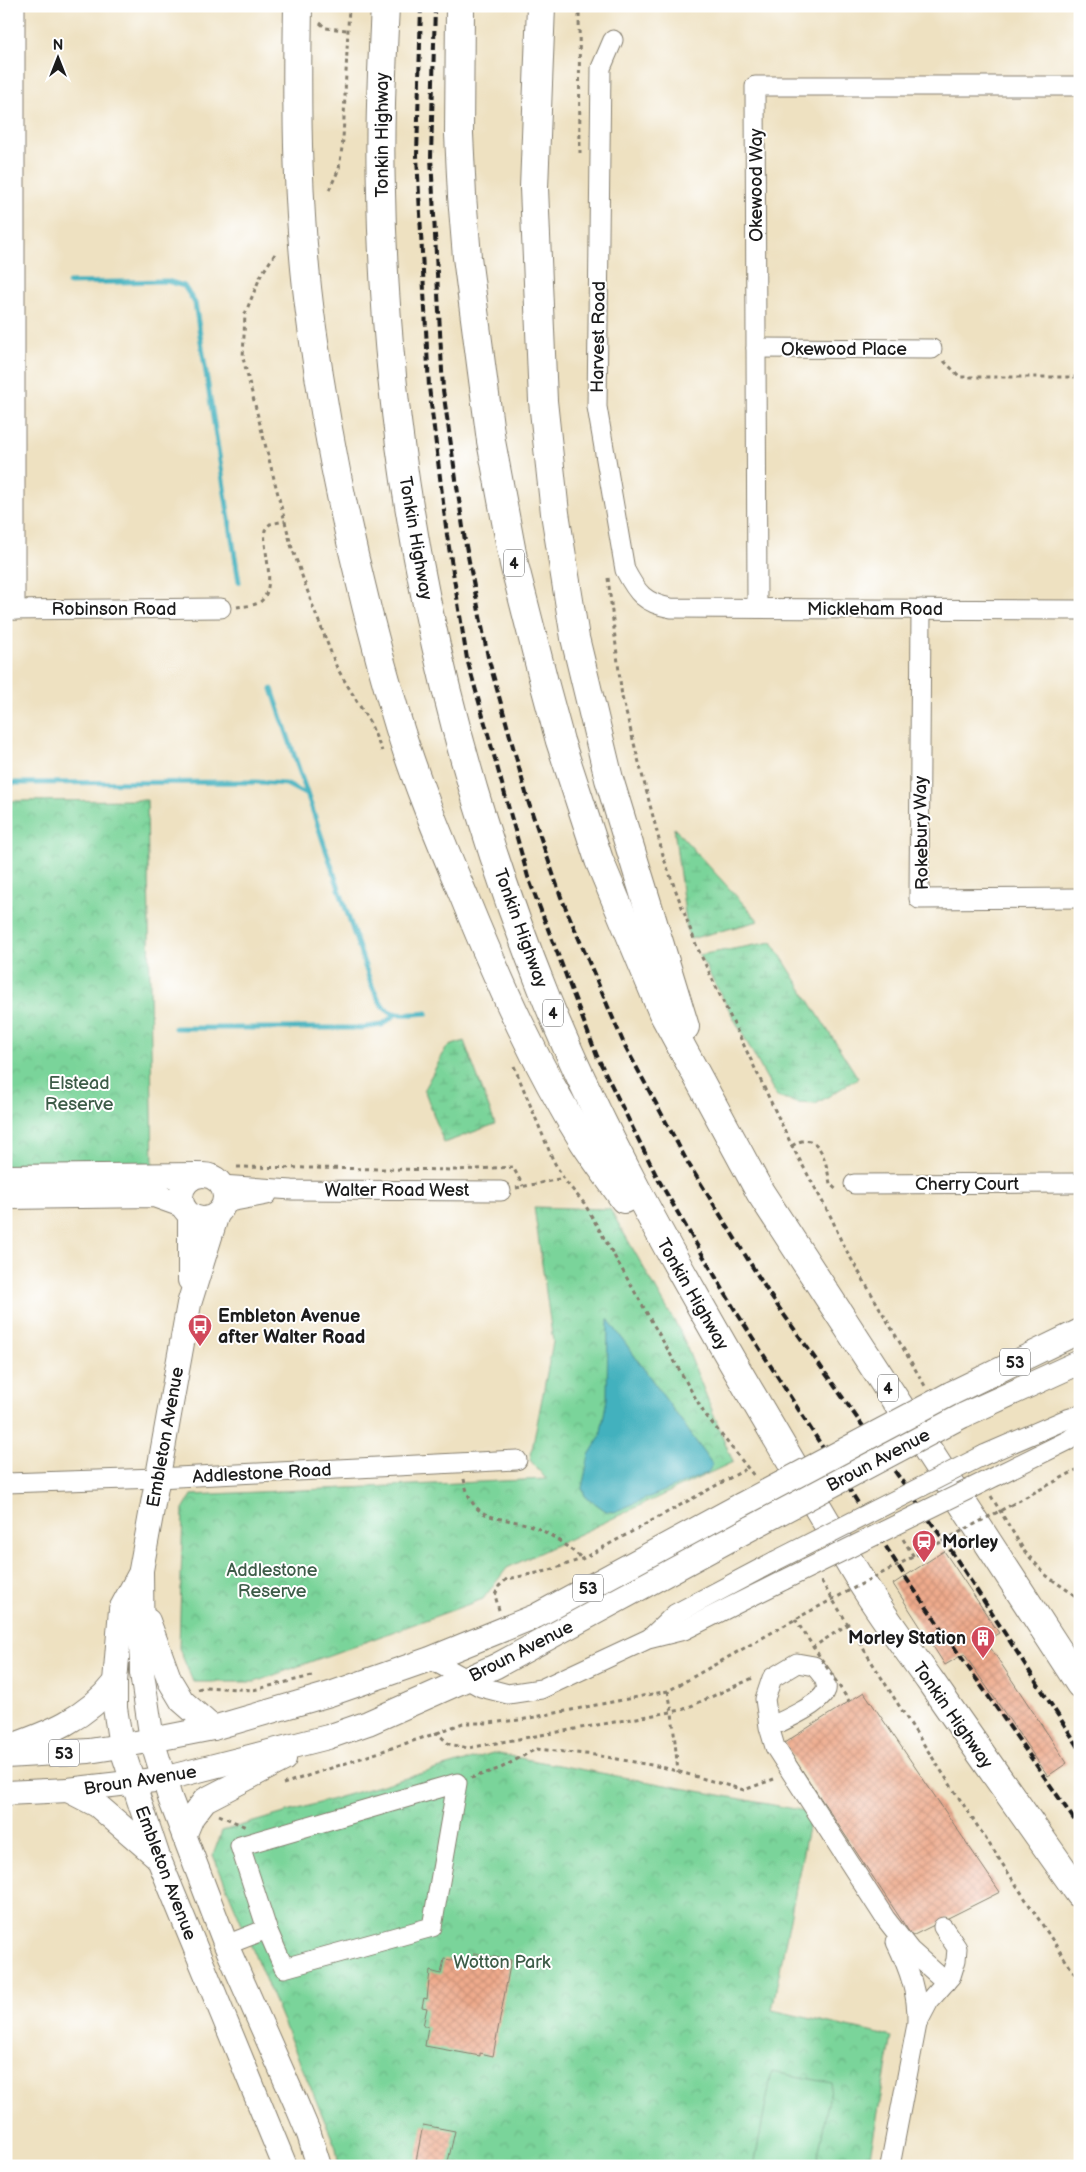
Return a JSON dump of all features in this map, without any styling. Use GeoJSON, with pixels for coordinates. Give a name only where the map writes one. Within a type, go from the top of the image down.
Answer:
{"type":"FeatureCollection","features":[{"type":"Feature","properties":{"kind":"highway","name":"Tonkin Highway"},"geometry":{"type":"LineString","coordinates":[[385,6],[380,122],[381,195],[392,376],[400,448],[419,564],[448,696],[482,818],[508,896],[546,998],[597,1114],[654,1227],[865,1588],[1080,1894]]}},
{"type":"Feature","properties":{"kind":"highway","name":"4"},"geometry":{"type":"LineString","coordinates":[[460,6],[459,134],[467,257],[491,441],[514,564],[560,741],[599,860],[662,1012],[760,1192],[1080,1684]]}},
{"type":"Feature","properties":{"kind":"highway"},"geometry":{"type":"LineString","coordinates":[[541,6],[534,188],[544,401],[555,513],[575,638],[609,780],[704,1088]]}},
{"type":"Feature","properties":{"kind":"highway"},"geometry":{"type":"LineString","coordinates":[[307,13],[297,117],[299,185],[312,328],[343,508],[397,718],[453,870],[490,960],[538,1059],[584,1141],[718,1337]]}},
{"type":"Feature","properties":{"kind":"main road"},"geometry":{"type":"LineString","coordinates":[[6,1177],[197,1175],[214,1178],[223,1192],[203,1219],[154,1195],[6,1197]]}},
{"type":"Feature","properties":{"kind":"main road"},"geometry":{"type":"LineString","coordinates":[[186,1210],[181,1190],[190,1178],[197,1175]]}},
{"type":"Feature","properties":{"kind":"main road","name":"Embleton Avenue"},"geometry":{"type":"LineString","coordinates":[[223,1192],[190,1304],[157,1478],[142,1570],[142,1673],[152,1740],[163,1779],[226,1946],[309,2134],[319,2166]]}},
{"type":"Feature","properties":{"kind":"main road","name":"Embleton Avenue"},"geometry":{"type":"LineString","coordinates":[[186,1210],[190,1304]]}},
{"type":"Feature","properties":{"kind":"main road","name":"Broun Avenue"},"geometry":{"type":"LineString","coordinates":[[6,1756],[89,1751],[213,1728],[330,1694],[430,1660],[536,1616],[950,1394],[1080,1331]]}},
{"type":"Feature","properties":{"kind":"main road","name":"Broun Avenue"},"geometry":{"type":"LineString","coordinates":[[6,1793],[68,1790],[133,1784],[163,1779],[328,1737],[368,1723],[496,1666],[962,1416],[1080,1362]]}},
{"type":"Feature","properties":{"kind":"main road","name":"Embleton Avenue"},"geometry":{"type":"LineString","coordinates":[[142,1570],[121,1609],[115,1682],[115,1708],[121,1746],[158,1858],[285,2166]]}},
{"type":"Feature","properties":{"kind":"main road"},"geometry":{"type":"LineString","coordinates":[[143,1608],[170,1681],[182,1701],[213,1728]]}},
{"type":"Feature","properties":{"kind":"main road"},"geometry":{"type":"LineString","coordinates":[[6,1748],[67,1724],[102,1698],[115,1682]]}},
{"type":"Feature","properties":{"kind":"main road"},"geometry":{"type":"LineString","coordinates":[[184,1836],[192,1817],[328,1737]]}},
{"type":"Feature","properties":{"kind":"main road"},"geometry":{"type":"LineString","coordinates":[[68,1790],[97,1805],[158,1858]]}},
{"type":"Feature","properties":{"kind":"main road"},"geometry":{"type":"LineString","coordinates":[[264,2113],[295,2101]]}},
{"type":"Feature","properties":{"kind":"street"},"geometry":{"type":"LineString","coordinates":[[10,610],[15,6]]}},
{"type":"Feature","properties":{"kind":"street","name":"Harvest Road"},"geometry":{"type":"LineString","coordinates":[[613,40],[601,68],[598,407],[625,570],[633,586],[642,596],[654,605],[670,608]]}},
{"type":"Feature","properties":{"kind":"street","name":"Okewood Way"},"geometry":{"type":"LineString","coordinates":[[758,608],[756,86],[1080,86]]}},
{"type":"Feature","properties":{"kind":"street","name":"Okewood Place"},"geometry":{"type":"LineString","coordinates":[[756,348],[932,349]]}},
{"type":"Feature","properties":{"kind":"street","name":"Robinson Road"},"geometry":{"type":"LineString","coordinates":[[10,610],[221,608]]}},
{"type":"Feature","properties":{"kind":"street","name":"Mickleham Road"},"geometry":{"type":"LineString","coordinates":[[670,608],[1080,610]]}},
{"type":"Feature","properties":{"kind":"street","name":"Rokebury Way"},"geometry":{"type":"LineString","coordinates":[[921,609],[919,899],[1080,898]]}},
{"type":"Feature","properties":{"kind":"street","name":"Cherry Court"},"geometry":{"type":"LineString","coordinates":[[854,1184],[1080,1183]]}},
{"type":"Feature","properties":{"kind":"street","name":"Walter Road West"},"geometry":{"type":"LineString","coordinates":[[223,1192],[292,1190],[501,1191]]}},
{"type":"Feature","properties":{"kind":"street"},"geometry":{"type":"LineString","coordinates":[[648,1640],[675,1614],[774,1561],[984,1455],[1067,1418],[1080,1416]]}},
{"type":"Feature","properties":{"kind":"street"},"geometry":{"type":"LineString","coordinates":[[430,1660],[480,1687],[508,1694],[541,1689],[648,1640],[684,1630],[1069,1440],[1080,1431]]}},
{"type":"Feature","properties":{"kind":"street","name":"Addlestone Road"},"geometry":{"type":"LineString","coordinates":[[6,1484],[517,1460]]}},
{"type":"Feature","properties":{"kind":"street"},"geometry":{"type":"LineString","coordinates":[[769,1727],[774,1747],[885,1918],[910,1950],[946,1982]]}},
{"type":"Feature","properties":{"kind":"street"},"geometry":{"type":"LineString","coordinates":[[457,1784],[432,1927],[284,1968],[267,1929],[240,1846],[457,1784]]}},
{"type":"Feature","properties":{"kind":"street"},"geometry":{"type":"LineString","coordinates":[[885,1918],[913,1979],[918,2006],[918,2024],[890,2166]]}},
{"type":"Feature","properties":{"kind":"street"},"geometry":{"type":"LineString","coordinates":[[918,2024],[929,2001],[951,1976],[956,1960],[957,1948],[944,1927]]}},
{"type":"Feature","properties":{"kind":"street"},"geometry":{"type":"LineString","coordinates":[[226,1946],[267,1929]]}},
{"type":"Feature","properties":{"kind":"path"},"geometry":{"type":"LineString","coordinates":[[329,190],[339,169],[343,140],[347,30],[350,6]]}},
{"type":"Feature","properties":{"kind":"path"},"geometry":{"type":"LineString","coordinates":[[307,13],[326,28],[347,30]]}},
{"type":"Feature","properties":{"kind":"path"},"geometry":{"type":"LineString","coordinates":[[932,349],[960,377],[1080,377]]}},
{"type":"Feature","properties":{"kind":"path"},"geometry":{"type":"LineString","coordinates":[[221,608],[254,604],[260,602],[265,596],[269,582],[265,530],[270,524],[285,521]]}},
{"type":"Feature","properties":{"kind":"path"},"geometry":{"type":"LineString","coordinates":[[854,1184],[848,1196],[838,1191],[830,1184],[827,1165],[821,1148],[810,1142],[800,1141],[792,1146],[832,1219],[842,1243],[926,1388]]}},
{"type":"Feature","properties":{"kind":"path"},"geometry":{"type":"LineString","coordinates":[[223,1192],[490,1167],[513,1167],[523,1186]]}},
{"type":"Feature","properties":{"kind":"path"},"geometry":{"type":"LineString","coordinates":[[501,1191],[564,1178]]}},
{"type":"Feature","properties":{"kind":"path"},"geometry":{"type":"LineString","coordinates":[[461,1463],[467,1496],[485,1516],[536,1527],[556,1538],[582,1559]]}},
{"type":"Feature","properties":{"kind":"path"},"geometry":{"type":"LineString","coordinates":[[490,1614],[499,1611],[495,1595],[499,1586],[507,1579],[547,1571],[582,1559],[748,1468]]}},
{"type":"Feature","properties":{"kind":"path"},"geometry":{"type":"LineString","coordinates":[[274,1787],[463,1723],[520,1720],[668,1691],[795,1619],[1080,1468]]}},
{"type":"Feature","properties":{"kind":"path"},"geometry":{"type":"LineString","coordinates":[[990,1494],[1025,1552],[1048,1576],[1080,1599]]}},
{"type":"Feature","properties":{"kind":"path"},"geometry":{"type":"LineString","coordinates":[[795,1619],[849,1701]]}},
{"type":"Feature","properties":{"kind":"path"},"geometry":{"type":"LineString","coordinates":[[811,1649],[848,1624]]}},
{"type":"Feature","properties":{"kind":"path"},"geometry":{"type":"LineString","coordinates":[[437,1733],[449,1744],[468,1748],[672,1712],[682,1710],[762,1674]]}},
{"type":"Feature","properties":{"kind":"path"},"geometry":{"type":"LineString","coordinates":[[182,1701],[195,1690],[205,1687],[253,1690],[318,1675]]}},
{"type":"Feature","properties":{"kind":"path"},"geometry":{"type":"LineString","coordinates":[[668,1691],[678,1772]]}},
{"type":"Feature","properties":{"kind":"path"},"geometry":{"type":"LineString","coordinates":[[457,1784],[501,1768],[536,1749],[595,1755],[678,1772],[744,1790],[791,1772]]}},
{"type":"Feature","properties":{"kind":"green space","name":"Elstead Reserve"},"geometry":{"type":"Polygon","coordinates":[[[147,800],[153,1171],[6,1171],[6,801],[147,800]]]}},
{"type":"Feature","properties":{"kind":"green space"},"geometry":{"type":"Polygon","coordinates":[[[674,828],[759,921],[690,939],[687,930],[674,828]]]}},
{"type":"Feature","properties":{"kind":"green space"},"geometry":{"type":"Polygon","coordinates":[[[772,942],[858,1078],[816,1104],[797,1103],[777,1097],[699,955],[772,942]]]}},
{"type":"Feature","properties":{"kind":"green space"},"geometry":{"type":"Polygon","coordinates":[[[464,1041],[495,1124],[444,1143],[424,1089],[447,1047],[464,1041]]]}},
{"type":"Feature","properties":{"kind":"green space","name":"Addlestone Reserve"},"geometry":{"type":"Polygon","coordinates":[[[534,1207],[610,1209],[680,1331],[733,1462],[507,1568],[483,1599],[255,1682],[193,1682],[179,1648],[183,1510],[192,1495],[546,1479],[530,1460],[553,1342],[534,1207]]]}},
{"type":"Feature","properties":{"kind":"green space","name":"Wotton Park"},"geometry":{"type":"Polygon","coordinates":[[[493,1753],[811,1812],[772,2010],[892,2037],[868,2166],[339,2166],[336,2148],[213,1855],[222,1831],[493,1753]]]}},
{"type":"Feature","properties":{"kind":"green space"},"geometry":{"type":"Polygon","coordinates":[[[772,2072],[832,2083],[816,2166],[754,2166],[772,2072]]]}},
{"type":"Feature","properties":{"kind":"water"},"geometry":{"type":"Polygon","coordinates":[[[608,1319],[713,1465],[707,1473],[614,1512],[606,1511],[585,1496],[582,1488],[589,1455],[600,1437],[607,1398],[608,1319]]]}},
{"type":"Feature","properties":{"kind":"building","name":"Morley Station"},"geometry":{"type":"Polygon","coordinates":[[[944,1551],[999,1633],[986,1641],[1067,1763],[1048,1776],[964,1654],[945,1665],[893,1584],[944,1551]]]}},
{"type":"Feature","properties":{"kind":"building"},"geometry":{"type":"Polygon","coordinates":[[[864,1692],[1000,1892],[912,1936],[784,1743],[864,1692]]]}},
{"type":"Feature","properties":{"kind":"building"},"geometry":{"type":"Polygon","coordinates":[[[474,1953],[511,1960],[493,2056],[480,2053],[480,2056],[425,2046],[428,2026],[423,2026],[427,2008],[422,2007],[424,1998],[427,1999],[430,1971],[441,1974],[444,1959],[459,1961],[460,1958],[473,1961],[474,1953]]]}},
{"type":"Feature","properties":{"kind":"building"},"geometry":{"type":"Polygon","coordinates":[[[423,2125],[455,2131],[447,2166],[415,2166],[423,2125]]]}},
{"type":"Feature","properties":{"kind":"waterway"},"geometry":{"type":"LineString","coordinates":[[69,283],[167,281],[184,286],[195,303],[239,582]]}},
{"type":"Feature","properties":{"kind":"waterway"},"geometry":{"type":"LineString","coordinates":[[272,689],[375,993],[380,1002],[390,1012],[396,1014],[427,1013]]}},
{"type":"Feature","properties":{"kind":"waterway"},"geometry":{"type":"LineString","coordinates":[[6,783],[256,782],[286,784],[307,795]]}},
{"type":"Feature","properties":{"kind":"waterway"},"geometry":{"type":"LineString","coordinates":[[175,1028],[361,1028],[382,1025],[396,1014]]}},
{"type":"Feature","properties":{"kind":"railway"},"geometry":{"type":"LineString","coordinates":[[421,6],[417,156],[429,387],[447,535],[467,659],[528,877],[597,1056],[658,1179],[735,1310],[904,1575],[1080,1828]]}},
{"type":"Feature","properties":{"kind":"railway"},"geometry":{"type":"LineString","coordinates":[[435,6],[431,157],[443,390],[465,541],[488,657],[529,804],[561,897],[624,1044],[688,1163],[770,1295],[950,1549],[1080,1749]]}},
{"type":"Feature","properties":{"kind":"place","name":"Embleton Avenue after Walter Road"},"geometry":{"type":"Point","coordinates":[200,1347]}},
{"type":"Feature","properties":{"kind":"place","name":"Morley"},"geometry":{"type":"Point","coordinates":[924,1563]}},
{"type":"Feature","properties":{"kind":"place","name":"Morley Station"},"geometry":{"type":"Point","coordinates":[983,1659]}}]}
